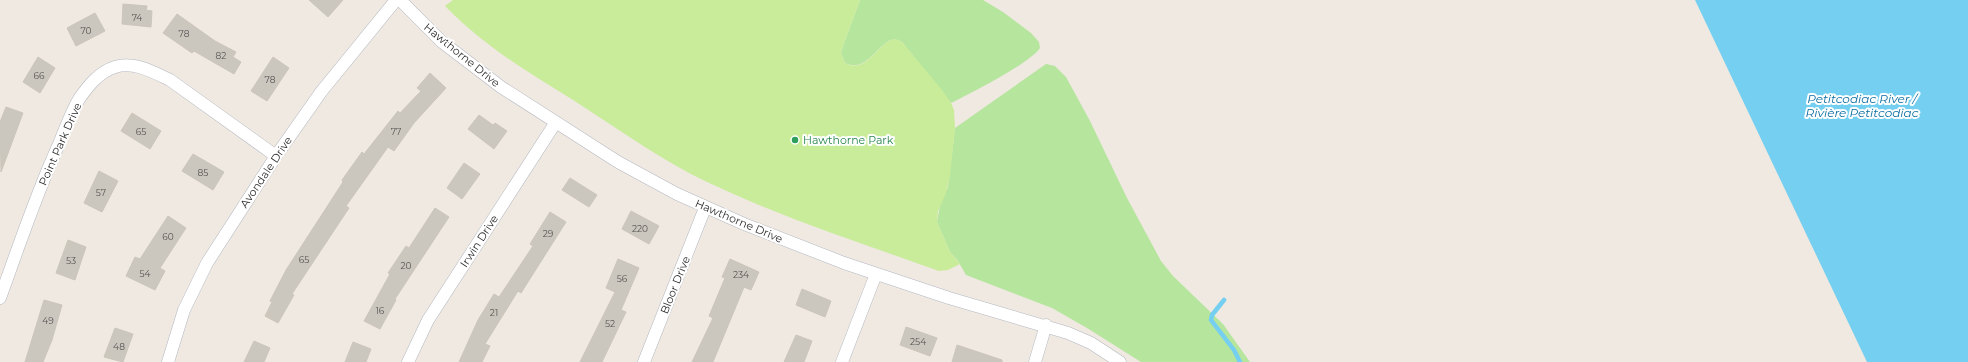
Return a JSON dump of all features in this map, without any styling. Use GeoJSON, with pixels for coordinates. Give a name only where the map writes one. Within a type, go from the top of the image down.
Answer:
{"type":"FeatureCollection","features":[{"type":"Feature","properties":{"kind":"street","name":"Avondale Drive"},"geometry":{"type":"LineString","coordinates":[[168,362],[177,328],[190,294],[201,273],[276,156],[321,92],[396,0]]}},
{"type":"Feature","properties":{"kind":"street","name":"Hawthorne Drive"},"geometry":{"type":"LineString","coordinates":[[400,0],[442,42],[471,66],[618,162],[677,194],[705,208],[808,250],[876,274],[1078,337],[1120,362]]}},
{"type":"Feature","properties":{"kind":"street","name":"Point Park Drive"},"geometry":{"type":"LineString","coordinates":[[0,298],[49,165],[71,115],[88,86],[106,71],[122,66],[132,66],[156,73],[170,80],[276,156]]}},
{"type":"Feature","properties":{"kind":"street","name":"Irwin Drive"},"geometry":{"type":"LineString","coordinates":[[408,362],[428,320],[556,122]]}},
{"type":"Feature","properties":{"kind":"street","name":"Bloor Drive"},"geometry":{"type":"LineString","coordinates":[[644,362],[705,208]]}},
{"type":"Feature","properties":{"kind":"street"},"geometry":{"type":"LineString","coordinates":[[842,362],[876,274]]}},
{"type":"Feature","properties":{"kind":"street"},"geometry":{"type":"LineString","coordinates":[[1035,362],[1046,326]]}},
{"type":"Feature","properties":{"kind":"green space","name":"Hawthorne Park"},"geometry":{"type":"Polygon","coordinates":[[[453,0],[860,0],[841,53],[845,63],[854,66],[862,64],[888,41],[895,39],[902,42],[942,90],[954,110],[955,128],[950,176],[946,193],[938,211],[937,222],[950,252],[960,264],[948,270],[939,271],[798,221],[743,198],[679,168],[490,46],[445,6],[453,0]]]}},
{"type":"Feature","properties":{"kind":"green space"},"geometry":{"type":"Polygon","coordinates":[[[860,0],[983,0],[1003,12],[1031,33],[1039,42],[1040,48],[1025,62],[985,86],[951,103],[902,42],[895,39],[888,41],[862,63],[854,65],[845,63],[841,53],[860,0]]]}},
{"type":"Feature","properties":{"kind":"green space"},"geometry":{"type":"Polygon","coordinates":[[[1046,64],[1055,66],[1066,77],[1090,121],[1127,198],[1161,261],[1173,276],[1223,324],[1250,362],[1141,362],[1052,308],[966,275],[958,261],[950,252],[937,222],[940,205],[948,187],[955,128],[1046,64]]]}},
{"type":"Feature","properties":{"kind":"water","name":"Petitcodiac River / Rivière Petitcodiac"},"geometry":{"type":"Polygon","coordinates":[[[1695,0],[1968,0],[1968,362],[1867,362],[1695,0]]]}},
{"type":"Feature","properties":{"kind":"building"},"geometry":{"type":"Polygon","coordinates":[[[309,0],[343,0],[328,17],[309,0]]]}},
{"type":"Feature","properties":{"kind":"building"},"geometry":{"type":"Polygon","coordinates":[[[123,4],[147,6],[146,10],[152,11],[151,27],[122,24],[123,4]]]}},
{"type":"Feature","properties":{"kind":"building"},"geometry":{"type":"Polygon","coordinates":[[[95,13],[105,31],[76,46],[67,28],[95,13]]]}},
{"type":"Feature","properties":{"kind":"building"},"geometry":{"type":"Polygon","coordinates":[[[177,14],[215,41],[236,52],[233,57],[241,62],[234,74],[194,51],[192,53],[163,33],[177,14]]]}},
{"type":"Feature","properties":{"kind":"building"},"geometry":{"type":"Polygon","coordinates":[[[38,57],[55,68],[40,93],[23,82],[38,57]]]}},
{"type":"Feature","properties":{"kind":"building"},"geometry":{"type":"Polygon","coordinates":[[[273,57],[289,68],[267,101],[251,91],[273,57]]]}},
{"type":"Feature","properties":{"kind":"building"},"geometry":{"type":"Polygon","coordinates":[[[430,73],[446,88],[414,123],[394,151],[388,147],[346,206],[349,208],[292,294],[294,295],[278,323],[265,316],[272,302],[270,301],[286,270],[343,182],[342,180],[362,152],[364,154],[398,111],[400,113],[421,91],[417,88],[430,73]]]}},
{"type":"Feature","properties":{"kind":"building"},"geometry":{"type":"Polygon","coordinates":[[[6,107],[23,113],[1,172],[0,122],[6,107]]]}},
{"type":"Feature","properties":{"kind":"building"},"geometry":{"type":"Polygon","coordinates":[[[132,113],[161,131],[150,149],[121,131],[132,113]]]}},
{"type":"Feature","properties":{"kind":"building"},"geometry":{"type":"Polygon","coordinates":[[[479,115],[493,125],[495,123],[507,131],[494,149],[468,129],[479,115]]]}},
{"type":"Feature","properties":{"kind":"building"},"geometry":{"type":"Polygon","coordinates":[[[193,154],[224,172],[213,190],[182,171],[193,154]]]}},
{"type":"Feature","properties":{"kind":"building"},"geometry":{"type":"Polygon","coordinates":[[[464,163],[480,174],[462,199],[447,188],[464,163]]]}},
{"type":"Feature","properties":{"kind":"building"},"geometry":{"type":"Polygon","coordinates":[[[99,171],[118,181],[102,212],[84,203],[99,171]]]}},
{"type":"Feature","properties":{"kind":"building"},"geometry":{"type":"Polygon","coordinates":[[[570,178],[597,195],[589,207],[562,190],[570,178]]]}},
{"type":"Feature","properties":{"kind":"building"},"geometry":{"type":"Polygon","coordinates":[[[435,208],[449,217],[395,299],[396,300],[380,329],[364,321],[390,274],[388,273],[406,246],[409,248],[435,208]]]}},
{"type":"Feature","properties":{"kind":"building"},"geometry":{"type":"Polygon","coordinates":[[[631,211],[659,226],[649,244],[622,229],[631,211]]]}},
{"type":"Feature","properties":{"kind":"building"},"geometry":{"type":"Polygon","coordinates":[[[550,212],[566,222],[521,293],[518,291],[485,344],[490,346],[482,362],[459,362],[478,320],[494,294],[499,297],[533,246],[530,244],[550,212]]]}},
{"type":"Feature","properties":{"kind":"building"},"geometry":{"type":"Polygon","coordinates":[[[168,216],[186,228],[160,268],[165,271],[155,290],[126,276],[135,257],[140,259],[168,216]]]}},
{"type":"Feature","properties":{"kind":"building"},"geometry":{"type":"Polygon","coordinates":[[[68,240],[86,247],[75,280],[56,273],[68,240]]]}},
{"type":"Feature","properties":{"kind":"building"},"geometry":{"type":"Polygon","coordinates":[[[618,259],[639,268],[621,310],[626,312],[602,362],[580,362],[615,292],[606,288],[618,259]]]}},
{"type":"Feature","properties":{"kind":"building"},"geometry":{"type":"Polygon","coordinates":[[[730,259],[759,272],[751,290],[744,287],[713,362],[692,362],[713,318],[709,316],[725,278],[722,277],[730,259]]]}},
{"type":"Feature","properties":{"kind":"building"},"geometry":{"type":"Polygon","coordinates":[[[802,289],[831,301],[825,317],[796,305],[802,289]]]}},
{"type":"Feature","properties":{"kind":"building"},"geometry":{"type":"Polygon","coordinates":[[[44,300],[62,305],[52,340],[43,362],[25,362],[44,300]]]}},
{"type":"Feature","properties":{"kind":"building"},"geometry":{"type":"Polygon","coordinates":[[[906,327],[937,338],[930,356],[900,345],[906,327]]]}},
{"type":"Feature","properties":{"kind":"building"},"geometry":{"type":"Polygon","coordinates":[[[115,328],[133,334],[123,362],[104,357],[115,328]]]}},
{"type":"Feature","properties":{"kind":"building"},"geometry":{"type":"Polygon","coordinates":[[[796,335],[812,341],[804,362],[784,362],[796,335]]]}},
{"type":"Feature","properties":{"kind":"building"},"geometry":{"type":"Polygon","coordinates":[[[254,341],[270,348],[264,362],[244,362],[254,341]]]}},
{"type":"Feature","properties":{"kind":"building"},"geometry":{"type":"Polygon","coordinates":[[[353,342],[371,349],[366,362],[345,362],[353,342]]]}},
{"type":"Feature","properties":{"kind":"building"},"geometry":{"type":"Polygon","coordinates":[[[957,345],[1002,360],[1002,362],[952,362],[957,345]]]}},
{"type":"Feature","properties":{"kind":"waterway"},"geometry":{"type":"LineString","coordinates":[[1224,300],[1212,315],[1211,320],[1234,350],[1240,362]]}},
{"type":"Feature","properties":{"kind":"place","name":"Hawthorne Park"},"geometry":{"type":"Point","coordinates":[795,140]}}]}
